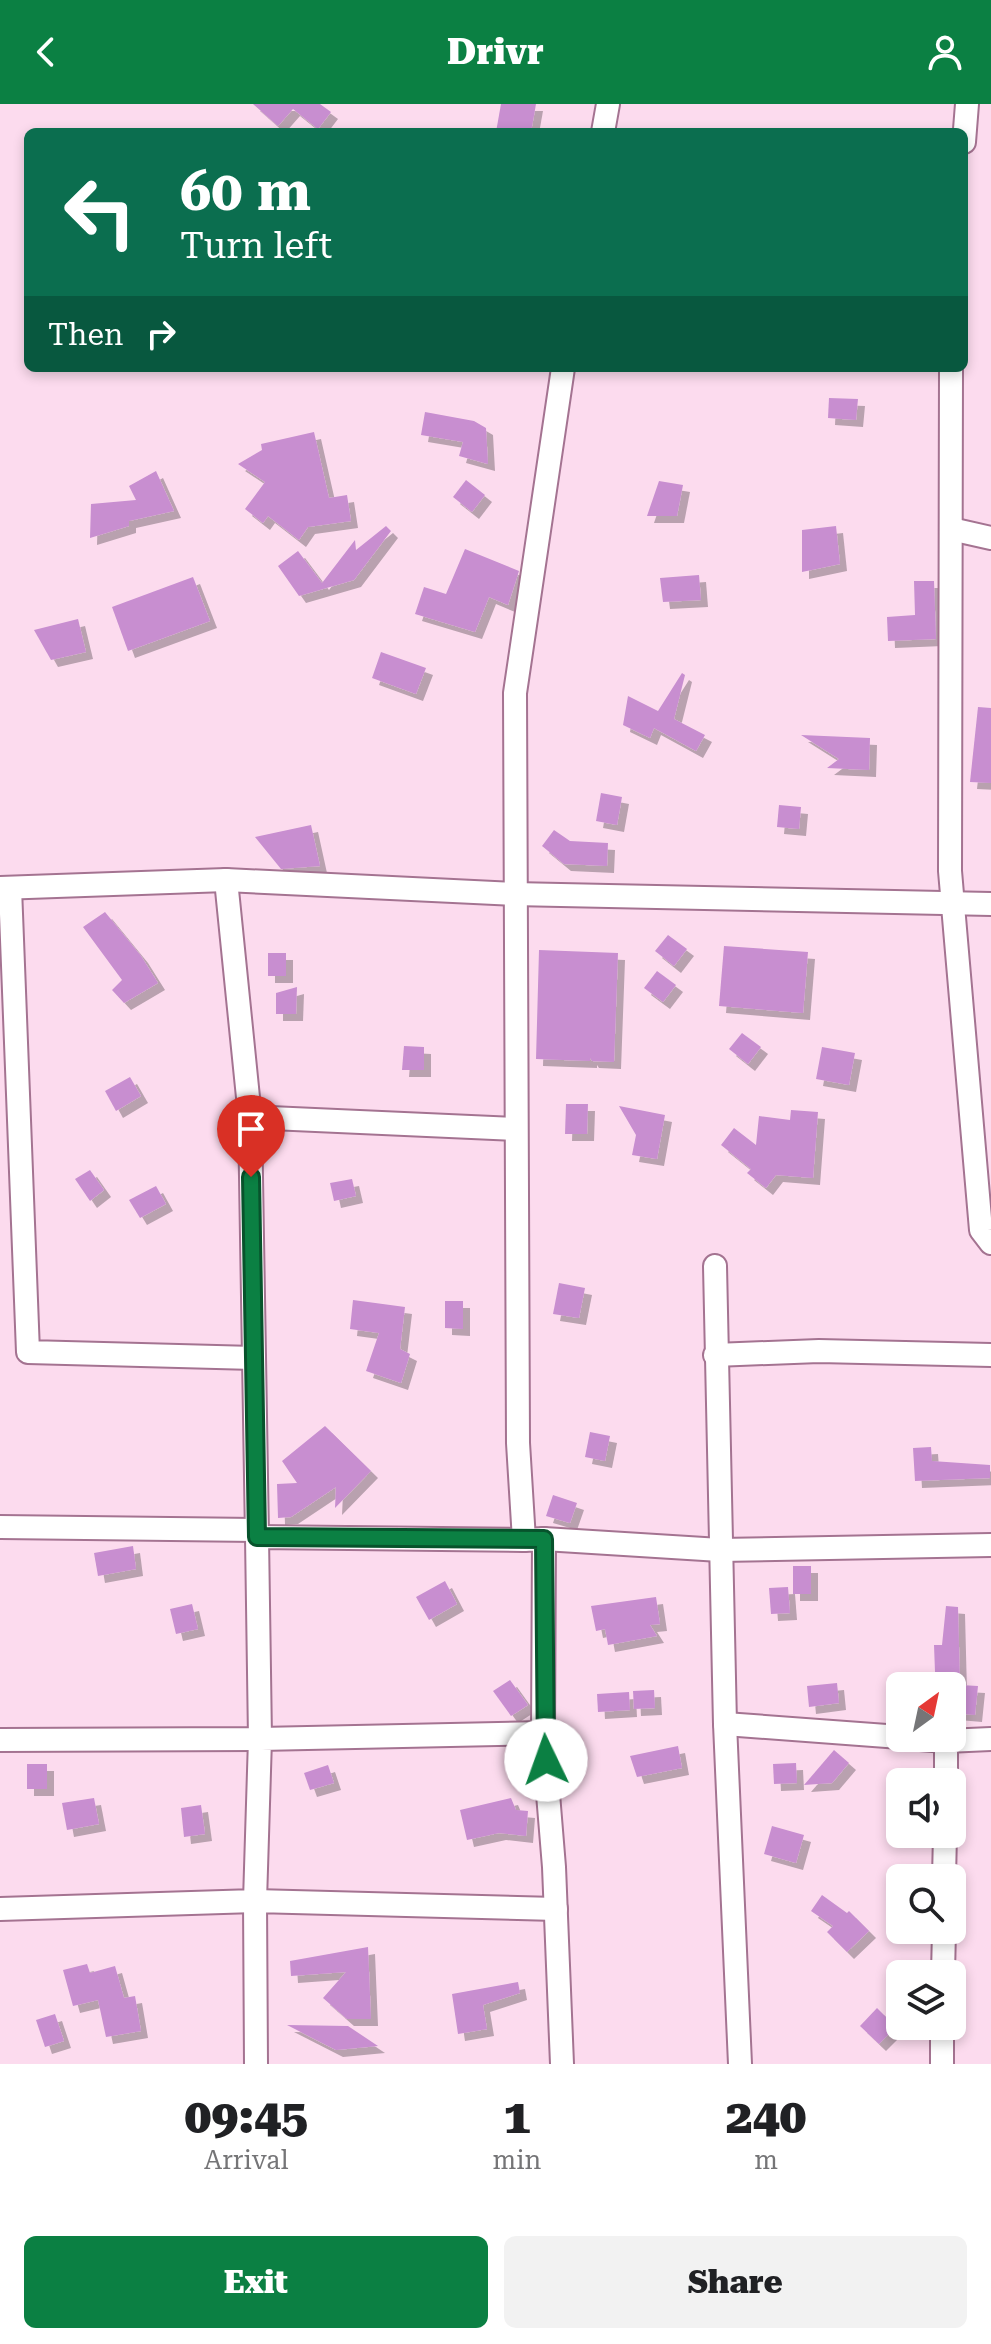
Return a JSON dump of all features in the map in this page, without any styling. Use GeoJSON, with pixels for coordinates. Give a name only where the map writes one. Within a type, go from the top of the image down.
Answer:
{"type":"FeatureCollection","features":[{"type":"Feature","properties":{"kind":"street"},"geometry":{"type":"LineString","coordinates":[[604,128],[608,104]]}},
{"type":"Feature","properties":{"kind":"street"},"geometry":{"type":"LineString","coordinates":[[965,128],[967,104]]}},
{"type":"Feature","properties":{"kind":"street"},"geometry":{"type":"LineString","coordinates":[[562,372],[515,693],[513,894],[518,1443],[534,1540],[562,2064]]}},
{"type":"Feature","properties":{"kind":"street"},"geometry":{"type":"LineString","coordinates":[[951,372],[950,871],[981,1230],[991,1243]]}},
{"type":"Feature","properties":{"kind":"street"},"geometry":{"type":"LineString","coordinates":[[951,529],[991,538]]}},
{"type":"Feature","properties":{"kind":"street"},"geometry":{"type":"LineString","coordinates":[[226,880],[250,1117],[260,1739],[255,1901],[256,2064]]}},
{"type":"Feature","properties":{"kind":"street"},"geometry":{"type":"LineString","coordinates":[[254,1358],[28,1352],[9,1117],[5,888],[226,880],[513,894],[991,904]]}},
{"type":"Feature","properties":{"kind":"street"},"geometry":{"type":"LineString","coordinates":[[250,1117],[515,1129]]}},
{"type":"Feature","properties":{"kind":"street"},"geometry":{"type":"LineString","coordinates":[[715,1266],[725,1724],[740,2064]]}},
{"type":"Feature","properties":{"kind":"street"},"geometry":{"type":"LineString","coordinates":[[715,1355],[819,1351],[991,1355]]}},
{"type":"Feature","properties":{"kind":"street"},"geometry":{"type":"LineString","coordinates":[[0,1527],[534,1540],[720,1550],[991,1545]]}},
{"type":"Feature","properties":{"kind":"street"},"geometry":{"type":"LineString","coordinates":[[725,1724],[886,1736]]}},
{"type":"Feature","properties":{"kind":"street"},"geometry":{"type":"LineString","coordinates":[[0,1740],[543,1733]]}},
{"type":"Feature","properties":{"kind":"street"},"geometry":{"type":"LineString","coordinates":[[966,1740],[991,1739]]}},
{"type":"Feature","properties":{"kind":"street"},"geometry":{"type":"LineString","coordinates":[[0,1909],[255,1901],[556,1909]]}},
{"type":"Feature","properties":{"kind":"street"},"geometry":{"type":"LineString","coordinates":[[942,2040],[942,2064]]}},
{"type":"Feature","properties":{"kind":"building"},"geometry":{"type":"Polygon","coordinates":[[[253,104],[320,104],[331,112],[317,128],[293,109],[278,126],[253,104]]]}},
{"type":"Feature","properties":{"kind":"building"},"geometry":{"type":"Polygon","coordinates":[[[501,104],[536,104],[532,128],[497,128],[501,104]]]}},
{"type":"Feature","properties":{"kind":"building"},"geometry":{"type":"Polygon","coordinates":[[[829,398],[858,399],[856,420],[828,418],[829,398]]]}},
{"type":"Feature","properties":{"kind":"building"},"geometry":{"type":"Polygon","coordinates":[[[425,412],[474,421],[486,428],[488,464],[459,456],[463,442],[421,435],[425,412]]]}},
{"type":"Feature","properties":{"kind":"building"},"geometry":{"type":"Polygon","coordinates":[[[314,432],[329,498],[347,495],[351,521],[308,527],[299,540],[268,516],[263,523],[245,509],[265,482],[238,464],[262,450],[261,444],[314,432]]]}},
{"type":"Feature","properties":{"kind":"building"},"geometry":{"type":"Polygon","coordinates":[[[156,471],[174,511],[129,521],[129,526],[90,538],[91,504],[136,500],[129,486],[156,471]]]}},
{"type":"Feature","properties":{"kind":"building"},"geometry":{"type":"Polygon","coordinates":[[[466,480],[485,495],[472,512],[453,497],[466,480]]]}},
{"type":"Feature","properties":{"kind":"building"},"geometry":{"type":"Polygon","coordinates":[[[659,481],[683,485],[677,516],[647,516],[659,481]]]}},
{"type":"Feature","properties":{"kind":"building"},"geometry":{"type":"Polygon","coordinates":[[[386,526],[391,531],[354,580],[299,596],[278,566],[298,551],[322,583],[355,540],[356,550],[386,526]]]}},
{"type":"Feature","properties":{"kind":"building"},"geometry":{"type":"Polygon","coordinates":[[[836,526],[840,564],[802,572],[802,530],[836,526]]]}},
{"type":"Feature","properties":{"kind":"building"},"geometry":{"type":"Polygon","coordinates":[[[465,549],[519,571],[508,605],[489,597],[475,632],[415,614],[424,587],[446,594],[465,549]]]}},
{"type":"Feature","properties":{"kind":"building"},"geometry":{"type":"Polygon","coordinates":[[[699,575],[701,600],[663,602],[660,578],[699,575]]]}},
{"type":"Feature","properties":{"kind":"building"},"geometry":{"type":"Polygon","coordinates":[[[193,577],[210,621],[128,651],[112,607],[193,577]]]}},
{"type":"Feature","properties":{"kind":"building"},"geometry":{"type":"Polygon","coordinates":[[[914,581],[934,581],[936,639],[888,641],[887,617],[915,615],[914,581]]]}},
{"type":"Feature","properties":{"kind":"building"},"geometry":{"type":"Polygon","coordinates":[[[78,619],[86,652],[51,660],[34,630],[78,619]]]}},
{"type":"Feature","properties":{"kind":"building"},"geometry":{"type":"Polygon","coordinates":[[[381,652],[426,668],[416,694],[372,678],[381,652]]]}},
{"type":"Feature","properties":{"kind":"building"},"geometry":{"type":"Polygon","coordinates":[[[682,673],[685,675],[674,719],[705,735],[696,751],[654,728],[650,738],[623,725],[628,696],[658,711],[682,673]]]}},
{"type":"Feature","properties":{"kind":"building"},"geometry":{"type":"Polygon","coordinates":[[[978,707],[991,708],[991,783],[970,782],[978,707]]]}},
{"type":"Feature","properties":{"kind":"building"},"geometry":{"type":"Polygon","coordinates":[[[801,735],[870,738],[869,770],[827,768],[839,759],[801,735]]]}},
{"type":"Feature","properties":{"kind":"building"},"geometry":{"type":"Polygon","coordinates":[[[601,793],[622,797],[617,825],[596,821],[601,793]]]}},
{"type":"Feature","properties":{"kind":"building"},"geometry":{"type":"Polygon","coordinates":[[[779,805],[801,807],[799,829],[777,827],[779,805]]]}},
{"type":"Feature","properties":{"kind":"building"},"geometry":{"type":"Polygon","coordinates":[[[311,825],[320,866],[281,869],[255,837],[311,825]]]}},
{"type":"Feature","properties":{"kind":"building"},"geometry":{"type":"Polygon","coordinates":[[[554,830],[570,841],[608,843],[607,866],[564,864],[542,846],[554,830]]]}},
{"type":"Feature","properties":{"kind":"building"},"geometry":{"type":"Polygon","coordinates":[[[105,912],[141,956],[158,983],[124,1003],[112,990],[122,980],[83,927],[105,912]]]}},
{"type":"Feature","properties":{"kind":"building"},"geometry":{"type":"Polygon","coordinates":[[[668,935],[687,949],[674,966],[655,951],[668,935]]]}},
{"type":"Feature","properties":{"kind":"building"},"geometry":{"type":"Polygon","coordinates":[[[724,946],[808,952],[803,1013],[719,1006],[724,946]]]}},
{"type":"Feature","properties":{"kind":"building"},"geometry":{"type":"Polygon","coordinates":[[[539,950],[618,953],[614,1062],[592,1061],[590,1058],[590,1061],[536,1059],[539,950]]]}},
{"type":"Feature","properties":{"kind":"building"},"geometry":{"type":"Polygon","coordinates":[[[268,953],[286,953],[286,976],[268,976],[268,953]]]}},
{"type":"Feature","properties":{"kind":"building"},"geometry":{"type":"Polygon","coordinates":[[[657,971],[676,985],[663,1002],[644,988],[657,971]]]}},
{"type":"Feature","properties":{"kind":"building"},"geometry":{"type":"Polygon","coordinates":[[[297,987],[296,1014],[276,1014],[276,993],[297,987]]]}},
{"type":"Feature","properties":{"kind":"building"},"geometry":{"type":"Polygon","coordinates":[[[742,1033],[761,1047],[748,1064],[729,1049],[742,1033]]]}},
{"type":"Feature","properties":{"kind":"building"},"geometry":{"type":"Polygon","coordinates":[[[404,1046],[424,1047],[424,1070],[402,1070],[404,1046]]]}},
{"type":"Feature","properties":{"kind":"building"},"geometry":{"type":"Polygon","coordinates":[[[822,1047],[855,1053],[849,1085],[816,1079],[822,1047]]]}},
{"type":"Feature","properties":{"kind":"building"},"geometry":{"type":"Polygon","coordinates":[[[130,1077],[141,1096],[116,1111],[105,1091],[130,1077]]]}},
{"type":"Feature","properties":{"kind":"building"},"geometry":{"type":"Polygon","coordinates":[[[566,1104],[588,1104],[587,1134],[565,1134],[566,1104]]]}},
{"type":"Feature","properties":{"kind":"building"},"geometry":{"type":"Polygon","coordinates":[[[619,1106],[665,1115],[657,1159],[632,1155],[636,1135],[619,1106]]]}},
{"type":"Feature","properties":{"kind":"building"},"geometry":{"type":"Polygon","coordinates":[[[791,1110],[818,1112],[813,1178],[776,1175],[766,1188],[747,1173],[751,1169],[721,1145],[734,1128],[756,1145],[759,1116],[790,1120],[791,1110]]]}},
{"type":"Feature","properties":{"kind":"building"},"geometry":{"type":"Polygon","coordinates":[[[90,1170],[104,1190],[90,1201],[75,1179],[90,1170]]]}},
{"type":"Feature","properties":{"kind":"building"},"geometry":{"type":"Polygon","coordinates":[[[352,1179],[356,1196],[334,1201],[330,1183],[352,1179]]]}},
{"type":"Feature","properties":{"kind":"building"},"geometry":{"type":"Polygon","coordinates":[[[156,1186],[166,1204],[140,1218],[129,1200],[156,1186]]]}},
{"type":"Feature","properties":{"kind":"building"},"geometry":{"type":"Polygon","coordinates":[[[559,1283],[585,1288],[579,1318],[553,1314],[559,1283]]]}},
{"type":"Feature","properties":{"kind":"building"},"geometry":{"type":"Polygon","coordinates":[[[353,1300],[405,1307],[400,1349],[410,1354],[401,1383],[366,1371],[379,1333],[350,1329],[353,1300]]]}},
{"type":"Feature","properties":{"kind":"building"},"geometry":{"type":"Polygon","coordinates":[[[445,1301],[463,1301],[463,1329],[445,1328],[445,1301]]]}},
{"type":"Feature","properties":{"kind":"building"},"geometry":{"type":"Polygon","coordinates":[[[325,1426],[371,1471],[335,1508],[336,1487],[291,1517],[278,1518],[277,1484],[297,1483],[282,1461],[325,1426]]]}},
{"type":"Feature","properties":{"kind":"building"},"geometry":{"type":"Polygon","coordinates":[[[590,1432],[610,1436],[605,1461],[585,1457],[590,1432]]]}},
{"type":"Feature","properties":{"kind":"building"},"geometry":{"type":"Polygon","coordinates":[[[931,1447],[932,1461],[990,1465],[990,1478],[915,1481],[913,1448],[931,1447]]]}},
{"type":"Feature","properties":{"kind":"building"},"geometry":{"type":"Polygon","coordinates":[[[553,1495],[577,1503],[570,1523],[546,1516],[553,1495]]]}},
{"type":"Feature","properties":{"kind":"building"},"geometry":{"type":"Polygon","coordinates":[[[133,1546],[136,1569],[98,1576],[94,1553],[133,1546]]]}},
{"type":"Feature","properties":{"kind":"building"},"geometry":{"type":"Polygon","coordinates":[[[793,1566],[811,1566],[811,1594],[793,1594],[793,1566]]]}},
{"type":"Feature","properties":{"kind":"building"},"geometry":{"type":"Polygon","coordinates":[[[445,1581],[457,1604],[429,1620],[416,1597],[445,1581]]]}},
{"type":"Feature","properties":{"kind":"building"},"geometry":{"type":"Polygon","coordinates":[[[788,1587],[790,1613],[771,1614],[769,1588],[788,1587]]]}},
{"type":"Feature","properties":{"kind":"building"},"geometry":{"type":"Polygon","coordinates":[[[656,1597],[660,1624],[650,1625],[657,1636],[608,1645],[605,1629],[596,1631],[591,1606],[656,1597]]]}},
{"type":"Feature","properties":{"kind":"building"},"geometry":{"type":"Polygon","coordinates":[[[192,1604],[198,1629],[176,1634],[170,1609],[192,1604]]]}},
{"type":"Feature","properties":{"kind":"building"},"geometry":{"type":"Polygon","coordinates":[[[946,1606],[958,1607],[960,1672],[935,1672],[934,1645],[942,1645],[946,1606]]]}},
{"type":"Feature","properties":{"kind":"building"},"geometry":{"type":"Polygon","coordinates":[[[510,1680],[528,1705],[511,1716],[493,1691],[510,1680]]]}},
{"type":"Feature","properties":{"kind":"building"},"geometry":{"type":"Polygon","coordinates":[[[837,1683],[839,1703],[809,1707],[807,1686],[837,1683]]]}},
{"type":"Feature","properties":{"kind":"building"},"geometry":{"type":"Polygon","coordinates":[[[966,1685],[978,1686],[975,1715],[966,1714],[966,1685]]]}},
{"type":"Feature","properties":{"kind":"building"},"geometry":{"type":"Polygon","coordinates":[[[654,1690],[655,1708],[634,1709],[633,1691],[654,1690]]]}},
{"type":"Feature","properties":{"kind":"building"},"geometry":{"type":"Polygon","coordinates":[[[629,1692],[630,1710],[598,1712],[597,1694],[629,1692]]]}},
{"type":"Feature","properties":{"kind":"building"},"geometry":{"type":"Polygon","coordinates":[[[678,1746],[682,1768],[637,1777],[630,1756],[678,1746]]]}},
{"type":"Feature","properties":{"kind":"building"},"geometry":{"type":"Polygon","coordinates":[[[834,1750],[849,1763],[832,1783],[804,1785],[834,1750]]]}},
{"type":"Feature","properties":{"kind":"building"},"geometry":{"type":"Polygon","coordinates":[[[796,1763],[797,1783],[774,1784],[773,1764],[796,1763]]]}},
{"type":"Feature","properties":{"kind":"building"},"geometry":{"type":"Polygon","coordinates":[[[27,1764],[47,1764],[47,1789],[27,1789],[27,1764]]]}},
{"type":"Feature","properties":{"kind":"building"},"geometry":{"type":"Polygon","coordinates":[[[328,1765],[334,1783],[310,1790],[304,1773],[328,1765]]]}},
{"type":"Feature","properties":{"kind":"building"},"geometry":{"type":"Polygon","coordinates":[[[94,1798],[99,1824],[67,1830],[62,1803],[94,1798]]]}},
{"type":"Feature","properties":{"kind":"building"},"geometry":{"type":"Polygon","coordinates":[[[511,1798],[516,1810],[528,1811],[526,1836],[499,1833],[467,1840],[460,1810],[511,1798]]]}},
{"type":"Feature","properties":{"kind":"building"},"geometry":{"type":"Polygon","coordinates":[[[201,1805],[205,1834],[184,1837],[181,1808],[201,1805]]]}},
{"type":"Feature","properties":{"kind":"building"},"geometry":{"type":"Polygon","coordinates":[[[772,1826],[804,1835],[796,1863],[764,1854],[772,1826]]]}},
{"type":"Feature","properties":{"kind":"building"},"geometry":{"type":"Polygon","coordinates":[[[822,1895],[847,1913],[849,1911],[869,1931],[847,1952],[827,1932],[833,1926],[811,1911],[822,1895]]]}},
{"type":"Feature","properties":{"kind":"building"},"geometry":{"type":"Polygon","coordinates":[[[368,1947],[371,2019],[347,2019],[323,1998],[346,1972],[291,1976],[290,1961],[368,1947]]]}},
{"type":"Feature","properties":{"kind":"building"},"geometry":{"type":"Polygon","coordinates":[[[87,1964],[90,1973],[115,1966],[124,1998],[135,1996],[141,2031],[106,2037],[98,2000],[73,2006],[63,1970],[87,1964]]]}},
{"type":"Feature","properties":{"kind":"building"},"geometry":{"type":"Polygon","coordinates":[[[518,1982],[520,1993],[483,2005],[487,2029],[458,2034],[452,1994],[518,1982]]]}},
{"type":"Feature","properties":{"kind":"building"},"geometry":{"type":"Polygon","coordinates":[[[877,2008],[886,2017],[886,2037],[879,2044],[860,2026],[877,2008]]]}},
{"type":"Feature","properties":{"kind":"building"},"geometry":{"type":"Polygon","coordinates":[[[55,2014],[64,2041],[45,2047],[36,2020],[55,2014]]]}},
{"type":"Feature","properties":{"kind":"building"},"geometry":{"type":"Polygon","coordinates":[[[287,2025],[348,2026],[378,2046],[336,2050],[287,2025]]]}},
{"type":"Feature","properties":{"kind":"route"},"geometry":{"type":"LineString","coordinates":[[251,1177],[257,1537],[544,1539],[543,1733],[546,1760]]}}]}
